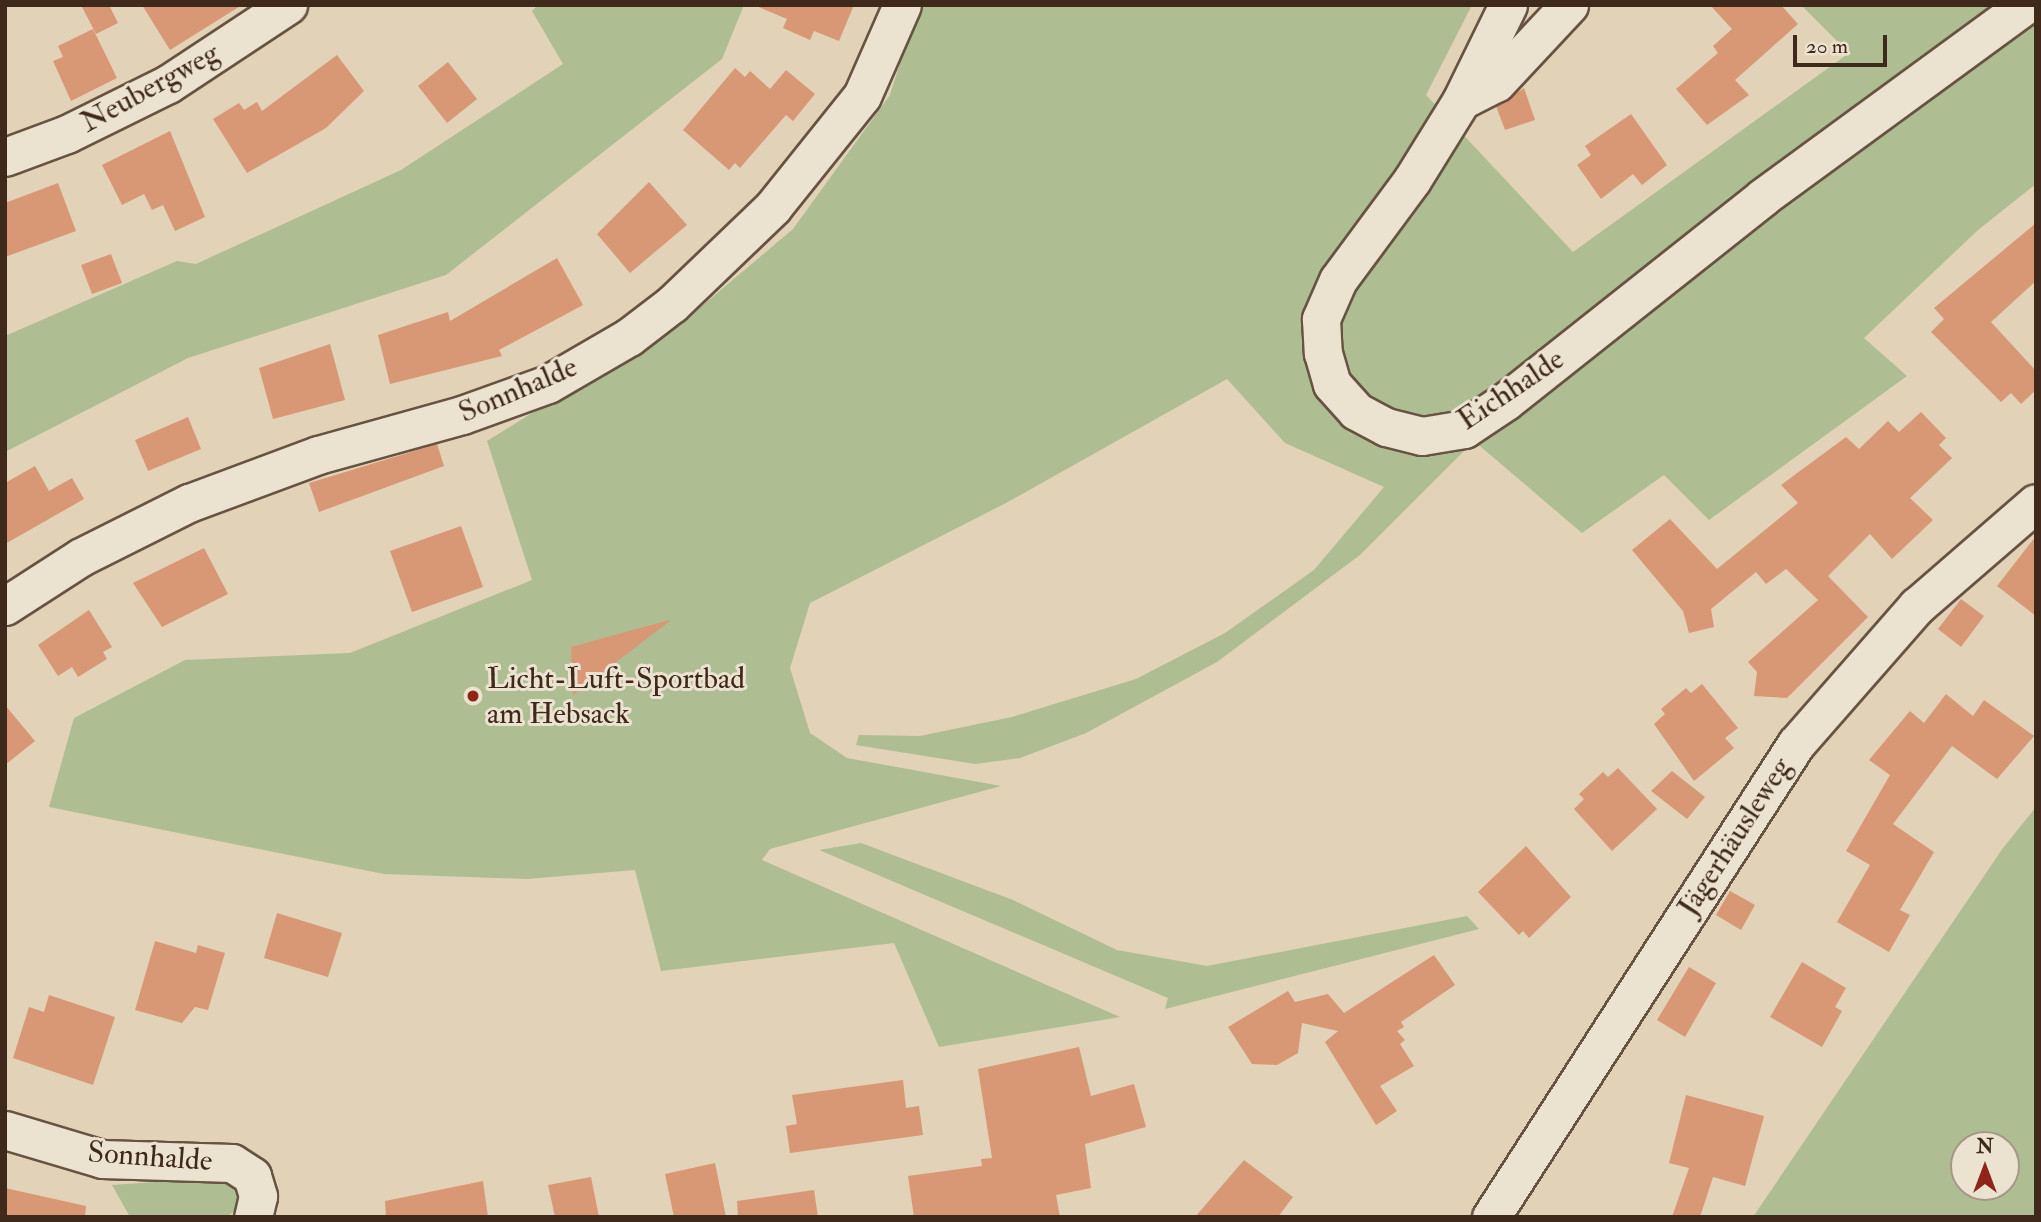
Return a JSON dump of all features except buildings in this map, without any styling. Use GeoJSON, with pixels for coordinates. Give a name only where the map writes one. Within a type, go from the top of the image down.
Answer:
{"type":"FeatureCollection","features":[{"type":"Feature","properties":{"kind":"street","name":"Neubergweg"},"geometry":{"type":"LineString","coordinates":[[5,157],[68,135],[167,84],[288,5]]}},
{"type":"Feature","properties":{"kind":"street","name":"Sonnhalde"},"geometry":{"type":"LineString","coordinates":[[5,606],[81,557],[189,503],[318,455],[462,415],[548,384],[629,337],[673,304],[773,207],[862,96],[902,5]]}},
{"type":"Feature","properties":{"kind":"street","name":"Eichhalde"},"geometry":{"type":"LineString","coordinates":[[1508,5],[1461,101],[1338,280],[1321,319],[1323,353],[1332,384],[1356,411],[1386,428],[1422,436],[1464,429],[1506,401],[1712,235],[2025,5]]}},
{"type":"Feature","properties":{"kind":"street"},"geometry":{"type":"LineString","coordinates":[[1461,101],[1496,83],[1569,5]]}},
{"type":"Feature","properties":{"kind":"street","name":"Jägerhäusleweg"},"geometry":{"type":"LineString","coordinates":[[1491,1217],[1796,744],[1917,606],[2036,503]]}},
{"type":"Feature","properties":{"kind":"street","name":"Sonnhalde"},"geometry":{"type":"LineString","coordinates":[[5,1130],[102,1159],[232,1163],[252,1176],[258,1196],[253,1217]]}},
{"type":"Feature","properties":{"kind":"green space"},"geometry":{"type":"Polygon","coordinates":[[[538,5],[744,5],[722,59],[446,275],[188,358],[5,452],[5,336],[177,261],[196,264],[401,170],[563,64],[532,11],[538,5]]]}},
{"type":"Feature","properties":{"kind":"green space"},"geometry":{"type":"Polygon","coordinates":[[[918,5],[1472,5],[1426,95],[1573,252],[1849,53],[1801,5],[2036,5],[2036,184],[1978,230],[1864,338],[1907,376],[1709,520],[1664,475],[1582,533],[1474,441],[1360,555],[1217,662],[1086,733],[1020,758],[975,764],[856,745],[859,735],[920,736],[1012,717],[1136,679],[1225,633],[1314,570],[1384,487],[1285,443],[1227,379],[1006,503],[810,603],[790,668],[810,733],[847,758],[1001,786],[770,849],[762,860],[1120,1017],[939,1047],[894,943],[661,971],[635,870],[527,879],[384,874],[49,807],[74,718],[185,660],[350,653],[532,580],[487,441],[696,311],[793,229],[890,95],[918,5]]]}},
{"type":"Feature","properties":{"kind":"green space"},"geometry":{"type":"Polygon","coordinates":[[[2036,807],[2036,1217],[1753,1217],[2003,848],[2036,807]]]}},
{"type":"Feature","properties":{"kind":"green space"},"geometry":{"type":"Polygon","coordinates":[[[861,843],[1013,900],[1117,950],[1207,966],[1467,916],[1479,929],[1165,1009],[1168,998],[819,850],[861,843]]]}},
{"type":"Feature","properties":{"kind":"green space"},"geometry":{"type":"Polygon","coordinates":[[[228,1179],[242,1197],[238,1209],[226,1217],[130,1217],[112,1185],[228,1179]]]}},
{"type":"Feature","properties":{"kind":"place","name":"Licht-Luft-Sportbad am Hebsack"},"geometry":{"type":"Point","coordinates":[473,696]}}]}
